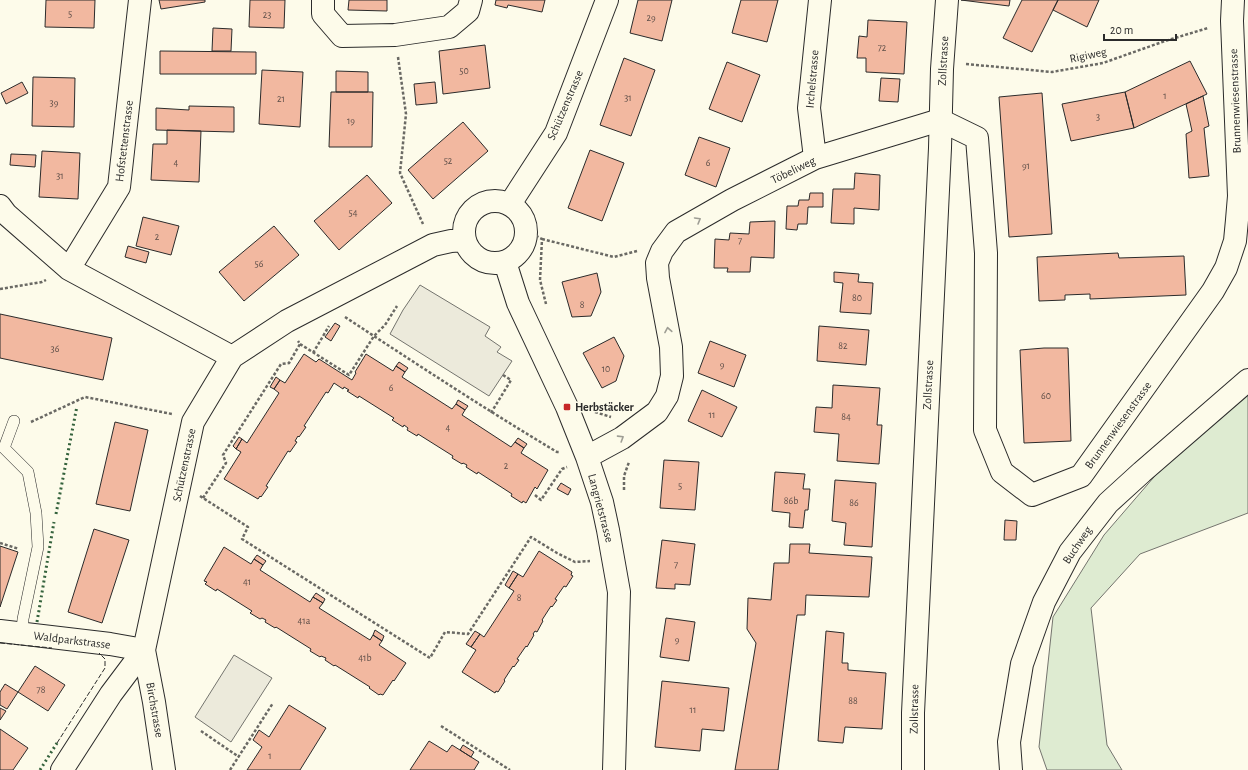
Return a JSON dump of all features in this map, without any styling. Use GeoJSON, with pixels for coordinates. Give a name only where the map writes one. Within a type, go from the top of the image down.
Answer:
{"type":"FeatureCollection","features":[{"type":"Feature","properties":{"kind":"street","name":"Hofstettenstrasse"},"geometry":{"type":"LineString","coordinates":[[66,267],[119,187],[140,0]]}},
{"type":"Feature","properties":{"kind":"street"},"geometry":{"type":"LineString","coordinates":[[323,0],[323,14],[342,36],[395,35],[449,27],[468,11],[471,0]]}},
{"type":"Feature","properties":{"kind":"street","name":"Schützenstrasse"},"geometry":{"type":"LineString","coordinates":[[510,204],[556,133],[607,0]]}},
{"type":"Feature","properties":{"kind":"street","name":"Irchelstrasse"},"geometry":{"type":"LineString","coordinates":[[815,158],[809,108],[820,0]]}},
{"type":"Feature","properties":{"kind":"street","name":"Zollstrasse"},"geometry":{"type":"LineString","coordinates":[[914,770],[913,713],[942,68],[947,0]]}},
{"type":"Feature","properties":{"kind":"street","name":"Brunnenwiesenstrasse"},"geometry":{"type":"LineString","coordinates":[[940,120],[977,138],[986,253],[985,430],[1002,472],[1032,496],[1081,476],[1213,291],[1226,268],[1235,241],[1239,196],[1232,21],[1233,0]]}},
{"type":"Feature","properties":{"kind":"street","name":"Töbeliweg"},"geometry":{"type":"LineString","coordinates":[[578,462],[622,438],[657,412],[667,396],[672,376],[671,347],[658,278],[658,263],[662,251],[676,232],[732,200],[815,158],[940,120]]}},
{"type":"Feature","properties":{"kind":"street"},"geometry":{"type":"LineString","coordinates":[[490,201],[500,201],[510,204],[519,211],[534,235],[525,241],[514,258],[505,262],[494,263],[484,262],[475,256],[464,240],[464,229],[466,219],[472,210],[480,204],[490,201]]}},
{"type":"Feature","properties":{"kind":"street"},"geometry":{"type":"LineString","coordinates":[[0,206],[6,214],[66,267],[232,357]]}},
{"type":"Feature","properties":{"kind":"street","name":"Schützenstrasse"},"geometry":{"type":"LineString","coordinates":[[62,770],[112,694],[144,650],[193,422],[232,357],[287,321],[433,245],[450,241],[464,240]]}},
{"type":"Feature","properties":{"kind":"street","name":"Langrietstrasse"},"geometry":{"type":"LineString","coordinates":[[505,262],[518,303],[567,407],[578,462],[602,502],[619,592],[614,770]]}},
{"type":"Feature","properties":{"kind":"street","name":"Buchweg"},"geometry":{"type":"LineString","coordinates":[[1011,770],[1009,742],[1022,664],[1044,602],[1070,552],[1108,503],[1248,380]]}},
{"type":"Feature","properties":{"kind":"street","name":"Waldparkstrasse"},"geometry":{"type":"LineString","coordinates":[[0,631],[110,644],[144,650]]}},
{"type":"Feature","properties":{"kind":"street","name":"Birchstrasse"},"geometry":{"type":"LineString","coordinates":[[144,650],[154,702],[164,770]]}},
{"type":"Feature","properties":{"kind":"lane"},"geometry":{"type":"LineString","coordinates":[[14,421],[4,448],[28,472],[36,513],[38,547],[23,619],[22,633]]}},
{"type":"Feature","properties":{"kind":"path","name":"Rigiweg"},"geometry":{"type":"LineString","coordinates":[[942,68],[968,64],[1052,72],[1103,63],[1165,41],[1232,21]]}},
{"type":"Feature","properties":{"kind":"path"},"geometry":{"type":"LineString","coordinates":[[395,35],[406,114],[400,173],[433,245]]}},
{"type":"Feature","properties":{"kind":"path"},"geometry":{"type":"LineString","coordinates":[[547,308],[540,280],[534,235],[614,257],[642,250],[662,251]]}},
{"type":"Feature","properties":{"kind":"path"},"geometry":{"type":"LineString","coordinates":[[0,289],[42,282],[66,267]]}},
{"type":"Feature","properties":{"kind":"path"},"geometry":{"type":"LineString","coordinates":[[327,301],[343,316],[491,413],[557,452],[563,452]]}},
{"type":"Feature","properties":{"kind":"path"},"geometry":{"type":"LineString","coordinates":[[287,321],[300,344],[349,375],[374,336],[385,325],[397,306]]}},
{"type":"Feature","properties":{"kind":"path"},"geometry":{"type":"LineString","coordinates":[[313,353],[333,320],[343,316]]}},
{"type":"Feature","properties":{"kind":"path"},"geometry":{"type":"LineString","coordinates":[[203,498],[226,463],[223,455],[281,364],[289,363],[300,344]]}},
{"type":"Feature","properties":{"kind":"path"},"geometry":{"type":"LineString","coordinates":[[491,413],[511,380],[503,375]]}},
{"type":"Feature","properties":{"kind":"path"},"geometry":{"type":"LineString","coordinates":[[14,421],[26,424],[85,397],[169,412],[193,422]]}},
{"type":"Feature","properties":{"kind":"path"},"geometry":{"type":"LineString","coordinates":[[590,411],[613,418],[631,456],[624,476],[624,495]]}},
{"type":"Feature","properties":{"kind":"path"},"geometry":{"type":"LineString","coordinates":[[534,495],[541,500],[562,469],[578,462]]}},
{"type":"Feature","properties":{"kind":"path"},"geometry":{"type":"LineString","coordinates":[[179,490],[198,495],[248,527],[242,539],[430,658],[445,632],[468,634],[531,537],[575,562],[595,560]]}},
{"type":"Feature","properties":{"kind":"path"},"geometry":{"type":"LineString","coordinates":[[230,770],[273,703]]}},
{"type":"Feature","properties":{"kind":"path"},"geometry":{"type":"LineString","coordinates":[[441,726],[510,770]]}},
{"type":"Feature","properties":{"kind":"path"},"geometry":{"type":"LineString","coordinates":[[200,731],[238,758]]}},
{"type":"Feature","properties":{"kind":"green space"},"geometry":{"type":"Polygon","coordinates":[[[1248,392],[1248,513],[1140,554],[1091,608],[1107,745],[1122,770],[1047,770],[1039,747],[1053,617],[1104,535],[1185,441],[1248,392]]]}},
{"type":"Feature","properties":{"kind":"shaded area"},"geometry":{"type":"Polygon","coordinates":[[[420,285],[490,327],[485,336],[501,347],[497,352],[512,361],[489,396],[390,334],[403,310],[420,285]]]}},
{"type":"Feature","properties":{"kind":"shaded area"},"geometry":{"type":"Polygon","coordinates":[[[234,655],[272,678],[231,742],[195,717],[234,655]]]}},
{"type":"Feature","properties":{"kind":"building"},"geometry":{"type":"Polygon","coordinates":[[[46,0],[95,0],[94,28],[45,27],[46,0]]]}},
{"type":"Feature","properties":{"kind":"building"},"geometry":{"type":"Polygon","coordinates":[[[159,0],[205,0],[205,2],[161,9],[159,0]]]}},
{"type":"Feature","properties":{"kind":"building"},"geometry":{"type":"Polygon","coordinates":[[[250,0],[285,0],[284,28],[249,27],[250,0]]]}},
{"type":"Feature","properties":{"kind":"building"},"geometry":{"type":"Polygon","coordinates":[[[349,0],[387,0],[387,11],[348,10],[349,0]]]}},
{"type":"Feature","properties":{"kind":"building"},"geometry":{"type":"Polygon","coordinates":[[[496,0],[545,0],[542,12],[508,5],[507,8],[495,5],[496,0]]]}},
{"type":"Feature","properties":{"kind":"building"},"geometry":{"type":"Polygon","coordinates":[[[638,0],[672,0],[662,41],[630,33],[638,0]]]}},
{"type":"Feature","properties":{"kind":"building"},"geometry":{"type":"Polygon","coordinates":[[[741,0],[778,0],[767,42],[732,33],[741,0]]]}},
{"type":"Feature","properties":{"kind":"building"},"geometry":{"type":"Polygon","coordinates":[[[961,0],[1010,0],[1009,6],[961,0]]]}},
{"type":"Feature","properties":{"kind":"building"},"geometry":{"type":"Polygon","coordinates":[[[1022,0],[1058,0],[1032,52],[1003,38],[1022,0]]]}},
{"type":"Feature","properties":{"kind":"building"},"geometry":{"type":"Polygon","coordinates":[[[1058,0],[1099,0],[1087,27],[1053,10],[1058,0]]]}},
{"type":"Feature","properties":{"kind":"building"},"geometry":{"type":"Polygon","coordinates":[[[868,20],[907,22],[904,74],[866,72],[866,58],[857,58],[859,36],[867,37],[868,20]]]}},
{"type":"Feature","properties":{"kind":"building"},"geometry":{"type":"Polygon","coordinates":[[[213,28],[232,29],[231,51],[212,51],[213,28]]]}},
{"type":"Feature","properties":{"kind":"building"},"geometry":{"type":"Polygon","coordinates":[[[485,45],[490,88],[443,94],[439,51],[485,45]]]}},
{"type":"Feature","properties":{"kind":"building"},"geometry":{"type":"Polygon","coordinates":[[[160,51],[256,52],[256,74],[160,74],[160,51]]]}},
{"type":"Feature","properties":{"kind":"building"},"geometry":{"type":"Polygon","coordinates":[[[624,58],[655,70],[631,136],[600,125],[624,58]]]}},
{"type":"Feature","properties":{"kind":"building"},"geometry":{"type":"Polygon","coordinates":[[[1190,61],[1207,94],[1134,128],[1125,92],[1190,61]]]}},
{"type":"Feature","properties":{"kind":"building"},"geometry":{"type":"Polygon","coordinates":[[[727,62],[760,75],[742,122],[709,109],[727,62]]]}},
{"type":"Feature","properties":{"kind":"building"},"geometry":{"type":"Polygon","coordinates":[[[262,70],[303,72],[300,127],[259,124],[262,70]]]}},
{"type":"Feature","properties":{"kind":"building"},"geometry":{"type":"Polygon","coordinates":[[[336,71],[368,72],[368,92],[336,92],[336,71]]]}},
{"type":"Feature","properties":{"kind":"building"},"geometry":{"type":"Polygon","coordinates":[[[33,77],[75,78],[74,127],[32,126],[33,77]]]}},
{"type":"Feature","properties":{"kind":"building"},"geometry":{"type":"Polygon","coordinates":[[[881,78],[900,79],[898,102],[879,101],[881,78]]]}},
{"type":"Feature","properties":{"kind":"building"},"geometry":{"type":"Polygon","coordinates":[[[22,82],[28,93],[6,104],[1,93],[22,82]]]}},
{"type":"Feature","properties":{"kind":"building"},"geometry":{"type":"Polygon","coordinates":[[[435,82],[437,103],[416,105],[414,84],[435,82]]]}},
{"type":"Feature","properties":{"kind":"building"},"geometry":{"type":"Polygon","coordinates":[[[331,92],[373,92],[372,147],[329,147],[331,92]]]}},
{"type":"Feature","properties":{"kind":"building"},"geometry":{"type":"Polygon","coordinates":[[[1125,92],[1134,128],[1071,141],[1062,104],[1125,92]]]}},
{"type":"Feature","properties":{"kind":"building"},"geometry":{"type":"Polygon","coordinates":[[[1042,93],[1052,234],[1009,237],[999,97],[1042,93]]]}},
{"type":"Feature","properties":{"kind":"building"},"geometry":{"type":"Polygon","coordinates":[[[1203,96],[1209,126],[1204,128],[1209,176],[1189,178],[1186,134],[1192,131],[1186,104],[1203,96]]]}},
{"type":"Feature","properties":{"kind":"building"},"geometry":{"type":"Polygon","coordinates":[[[189,106],[234,107],[234,132],[156,130],[156,108],[189,110],[189,106]]]}},
{"type":"Feature","properties":{"kind":"building"},"geometry":{"type":"Polygon","coordinates":[[[463,122],[488,151],[433,199],[408,170],[463,122]]]}},
{"type":"Feature","properties":{"kind":"building"},"geometry":{"type":"Polygon","coordinates":[[[167,130],[201,131],[199,182],[151,180],[153,144],[167,144],[167,130]]]}},
{"type":"Feature","properties":{"kind":"building"},"geometry":{"type":"Polygon","coordinates":[[[699,137],[730,148],[716,187],[685,175],[699,137]]]}},
{"type":"Feature","properties":{"kind":"building"},"geometry":{"type":"Polygon","coordinates":[[[590,150],[624,163],[602,221],[568,208],[590,150]]]}},
{"type":"Feature","properties":{"kind":"building"},"geometry":{"type":"Polygon","coordinates":[[[42,151],[80,153],[78,199],[39,197],[42,151]]]}},
{"type":"Feature","properties":{"kind":"building"},"geometry":{"type":"Polygon","coordinates":[[[11,154],[36,155],[35,167],[10,165],[11,154]]]}},
{"type":"Feature","properties":{"kind":"building"},"geometry":{"type":"Polygon","coordinates":[[[855,173],[880,175],[879,210],[854,208],[854,224],[831,223],[833,189],[854,189],[855,173]]]}},
{"type":"Feature","properties":{"kind":"building"},"geometry":{"type":"Polygon","coordinates":[[[367,175],[392,203],[339,250],[314,221],[367,175]]]}},
{"type":"Feature","properties":{"kind":"building"},"geometry":{"type":"Polygon","coordinates":[[[810,193],[823,193],[823,207],[808,207],[807,224],[798,224],[797,230],[786,229],[787,206],[798,206],[799,200],[809,200],[810,193]]]}},
{"type":"Feature","properties":{"kind":"building"},"geometry":{"type":"Polygon","coordinates":[[[143,217],[179,226],[171,255],[136,246],[143,217]]]}},
{"type":"Feature","properties":{"kind":"building"},"geometry":{"type":"Polygon","coordinates":[[[775,221],[774,258],[751,257],[750,272],[727,272],[728,268],[714,268],[715,239],[729,240],[730,233],[749,234],[750,222],[775,221]]]}},
{"type":"Feature","properties":{"kind":"building"},"geometry":{"type":"Polygon","coordinates":[[[274,226],[299,255],[244,301],[219,272],[274,226]]]}},
{"type":"Feature","properties":{"kind":"building"},"geometry":{"type":"Polygon","coordinates":[[[128,246],[149,252],[146,263],[125,257],[128,246]]]}},
{"type":"Feature","properties":{"kind":"building"},"geometry":{"type":"Polygon","coordinates":[[[1118,253],[1119,258],[1184,256],[1186,295],[1090,299],[1090,294],[1065,295],[1065,300],[1039,301],[1037,257],[1118,253]]]}},
{"type":"Feature","properties":{"kind":"building"},"geometry":{"type":"Polygon","coordinates":[[[834,272],[859,274],[858,282],[873,283],[871,314],[840,312],[843,283],[834,282],[834,272]]]}},
{"type":"Feature","properties":{"kind":"building"},"geometry":{"type":"Polygon","coordinates":[[[597,273],[601,292],[591,316],[572,317],[562,282],[597,273]]]}},
{"type":"Feature","properties":{"kind":"building"},"geometry":{"type":"Polygon","coordinates":[[[0,314],[112,338],[103,380],[0,358],[0,314]]]}},
{"type":"Feature","properties":{"kind":"building"},"geometry":{"type":"Polygon","coordinates":[[[335,323],[340,326],[331,341],[325,337],[335,323]]]}},
{"type":"Feature","properties":{"kind":"building"},"geometry":{"type":"Polygon","coordinates":[[[819,326],[869,330],[866,365],[817,361],[819,326]]]}},
{"type":"Feature","properties":{"kind":"building"},"geometry":{"type":"Polygon","coordinates":[[[614,337],[624,356],[616,381],[602,388],[583,353],[614,337]]]}},
{"type":"Feature","properties":{"kind":"building"},"geometry":{"type":"Polygon","coordinates":[[[710,341],[746,355],[734,387],[698,373],[710,341]]]}},
{"type":"Feature","properties":{"kind":"building"},"geometry":{"type":"Polygon","coordinates":[[[1068,348],[1071,441],[1024,443],[1020,350],[1068,348]]]}},
{"type":"Feature","properties":{"kind":"building"},"geometry":{"type":"Polygon","coordinates":[[[304,354],[316,362],[319,359],[352,380],[366,354],[393,371],[396,366],[405,372],[402,377],[452,409],[456,404],[465,410],[462,415],[511,447],[515,442],[524,448],[521,453],[548,470],[537,489],[535,487],[526,503],[523,501],[522,503],[511,496],[512,494],[478,472],[477,474],[466,467],[467,465],[462,464],[452,458],[453,456],[418,434],[417,436],[407,430],[408,428],[404,425],[403,427],[392,420],[394,418],[359,396],[358,398],[347,391],[349,390],[344,387],[343,389],[334,383],[328,393],[326,392],[304,426],[306,427],[295,441],[297,442],[290,452],[288,451],[266,486],[268,487],[258,499],[224,479],[241,452],[236,449],[242,439],[247,443],[279,393],[274,389],[280,380],[285,383],[304,354]]]}},
{"type":"Feature","properties":{"kind":"building"},"geometry":{"type":"Polygon","coordinates":[[[399,362],[408,368],[405,372],[396,366],[399,362]]]}},
{"type":"Feature","properties":{"kind":"building"},"geometry":{"type":"Polygon","coordinates":[[[276,377],[280,380],[274,389],[270,387],[276,377]]]}},
{"type":"Feature","properties":{"kind":"building"},"geometry":{"type":"Polygon","coordinates":[[[833,385],[880,388],[877,425],[882,425],[879,464],[837,461],[839,434],[814,432],[816,407],[832,408],[833,385]]]}},
{"type":"Feature","properties":{"kind":"building"},"geometry":{"type":"Polygon","coordinates":[[[702,390],[737,407],[722,437],[688,421],[702,390]]]}},
{"type":"Feature","properties":{"kind":"building"},"geometry":{"type":"Polygon","coordinates":[[[458,400],[468,406],[465,410],[456,404],[458,400]]]}},
{"type":"Feature","properties":{"kind":"building"},"geometry":{"type":"Polygon","coordinates":[[[115,422],[148,430],[130,511],[96,504],[115,422]]]}},
{"type":"Feature","properties":{"kind":"building"},"geometry":{"type":"Polygon","coordinates":[[[239,437],[242,439],[236,449],[233,446],[239,437]]]}},
{"type":"Feature","properties":{"kind":"building"},"geometry":{"type":"Polygon","coordinates":[[[518,438],[527,444],[524,448],[515,442],[518,438]]]}},
{"type":"Feature","properties":{"kind":"building"},"geometry":{"type":"Polygon","coordinates":[[[664,460],[699,462],[695,510],[660,508],[664,460]]]}},
{"type":"Feature","properties":{"kind":"building"},"geometry":{"type":"Polygon","coordinates":[[[775,472],[805,474],[803,489],[810,489],[808,510],[805,510],[803,528],[789,527],[790,513],[772,511],[775,472]]]}},
{"type":"Feature","properties":{"kind":"building"},"geometry":{"type":"Polygon","coordinates":[[[835,480],[876,483],[872,547],[844,545],[846,523],[832,521],[835,480]]]}},
{"type":"Feature","properties":{"kind":"building"},"geometry":{"type":"Polygon","coordinates":[[[561,483],[571,489],[568,495],[557,489],[561,483]]]}},
{"type":"Feature","properties":{"kind":"building"},"geometry":{"type":"Polygon","coordinates":[[[1005,520],[1017,521],[1016,540],[1004,540],[1005,520]]]}},
{"type":"Feature","properties":{"kind":"building"},"geometry":{"type":"Polygon","coordinates":[[[94,529],[129,540],[102,623],[68,612],[94,529]]]}},
{"type":"Feature","properties":{"kind":"building"},"geometry":{"type":"Polygon","coordinates":[[[662,540],[695,544],[690,585],[675,584],[675,589],[656,588],[662,540]]]}},
{"type":"Feature","properties":{"kind":"building"},"geometry":{"type":"Polygon","coordinates":[[[790,544],[810,544],[809,553],[872,557],[869,597],[806,595],[805,615],[797,615],[778,770],[735,770],[756,643],[747,629],[748,598],[771,600],[774,563],[789,563],[790,544]]]}},
{"type":"Feature","properties":{"kind":"building"},"geometry":{"type":"Polygon","coordinates":[[[0,546],[18,552],[0,607],[0,546]]]}},
{"type":"Feature","properties":{"kind":"building"},"geometry":{"type":"Polygon","coordinates":[[[224,547],[251,564],[254,559],[263,565],[260,570],[310,602],[313,597],[323,603],[319,608],[370,640],[373,635],[382,641],[379,645],[406,663],[383,695],[379,695],[369,688],[370,687],[325,660],[326,658],[320,657],[310,651],[311,649],[276,627],[275,628],[265,622],[266,620],[262,618],[260,619],[250,613],[252,611],[217,589],[216,591],[205,584],[207,582],[204,581],[224,547]]]}},
{"type":"Feature","properties":{"kind":"building"},"geometry":{"type":"Polygon","coordinates":[[[539,551],[572,572],[571,575],[573,576],[566,587],[564,586],[555,599],[557,600],[542,620],[543,621],[537,632],[535,631],[527,647],[526,646],[517,659],[519,660],[514,667],[513,666],[498,692],[496,691],[495,693],[462,672],[476,650],[471,647],[480,634],[484,637],[514,591],[509,588],[518,574],[523,577],[539,551]]]}},
{"type":"Feature","properties":{"kind":"building"},"geometry":{"type":"Polygon","coordinates":[[[257,555],[266,561],[263,565],[254,559],[257,555]]]}},
{"type":"Feature","properties":{"kind":"building"},"geometry":{"type":"Polygon","coordinates":[[[513,571],[518,574],[509,588],[505,585],[513,571]]]}},
{"type":"Feature","properties":{"kind":"building"},"geometry":{"type":"Polygon","coordinates":[[[316,593],[325,599],[323,603],[313,597],[316,593]]]}},
{"type":"Feature","properties":{"kind":"building"},"geometry":{"type":"Polygon","coordinates":[[[666,618],[695,622],[689,661],[660,657],[666,618]]]}},
{"type":"Feature","properties":{"kind":"building"},"geometry":{"type":"Polygon","coordinates":[[[375,630],[384,636],[382,641],[373,635],[375,630]]]}},
{"type":"Feature","properties":{"kind":"building"},"geometry":{"type":"Polygon","coordinates":[[[475,631],[480,634],[471,647],[466,644],[475,631]]]}},
{"type":"Feature","properties":{"kind":"building"},"geometry":{"type":"Polygon","coordinates":[[[826,631],[844,633],[842,663],[848,663],[848,670],[886,673],[882,729],[845,727],[843,743],[818,741],[826,631]]]}},
{"type":"Feature","properties":{"kind":"building"},"geometry":{"type":"Polygon","coordinates":[[[35,666],[65,685],[48,711],[18,692],[35,666]]]}},
{"type":"Feature","properties":{"kind":"building"},"geometry":{"type":"Polygon","coordinates":[[[662,681],[729,688],[724,731],[702,729],[700,751],[655,747],[662,681]]]}},
{"type":"Feature","properties":{"kind":"building"},"geometry":{"type":"Polygon","coordinates":[[[5,684],[18,692],[7,709],[0,705],[0,692],[5,684]]]}},
{"type":"Feature","properties":{"kind":"building"},"geometry":{"type":"Polygon","coordinates":[[[289,705],[326,728],[300,770],[247,770],[262,747],[253,740],[259,730],[269,737],[289,705]]]}},
{"type":"Feature","properties":{"kind":"building"},"geometry":{"type":"Polygon","coordinates":[[[0,708],[6,711],[0,720],[0,708]]]}},
{"type":"Feature","properties":{"kind":"building"},"geometry":{"type":"Polygon","coordinates":[[[0,729],[28,748],[13,770],[0,770],[0,729]]]}},
{"type":"Feature","properties":{"kind":"building"},"geometry":{"type":"Polygon","coordinates":[[[429,741],[447,752],[452,745],[479,762],[474,770],[410,770],[429,741]]]}},
{"type":"Feature","properties":{"kind":"building"},"geometry":{"type":"Polygon","coordinates":[[[463,745],[474,752],[471,757],[460,750],[463,745]]]}},
{"type":"Feature","properties":{"kind":"hedge"},"geometry":{"type":"LineString","coordinates":[[56,514],[77,406]]}},
{"type":"Feature","properties":{"kind":"hedge"},"geometry":{"type":"LineString","coordinates":[[37,622],[54,522]]}},
{"type":"Feature","properties":{"kind":"hedge"},"geometry":{"type":"LineString","coordinates":[[40,770],[57,743]]}},
{"type":"Feature","properties":{"kind":"fence"},"geometry":{"type":"LineString","coordinates":[[0,643],[52,648]]}},
{"type":"Feature","properties":{"kind":"fence"},"geometry":{"type":"LineString","coordinates":[[57,743],[105,668],[105,659],[99,653]]}},
{"type":"Feature","properties":{"kind":"place","name":"Herbstäcker"},"geometry":{"type":"Point","coordinates":[567,407]}}]}
